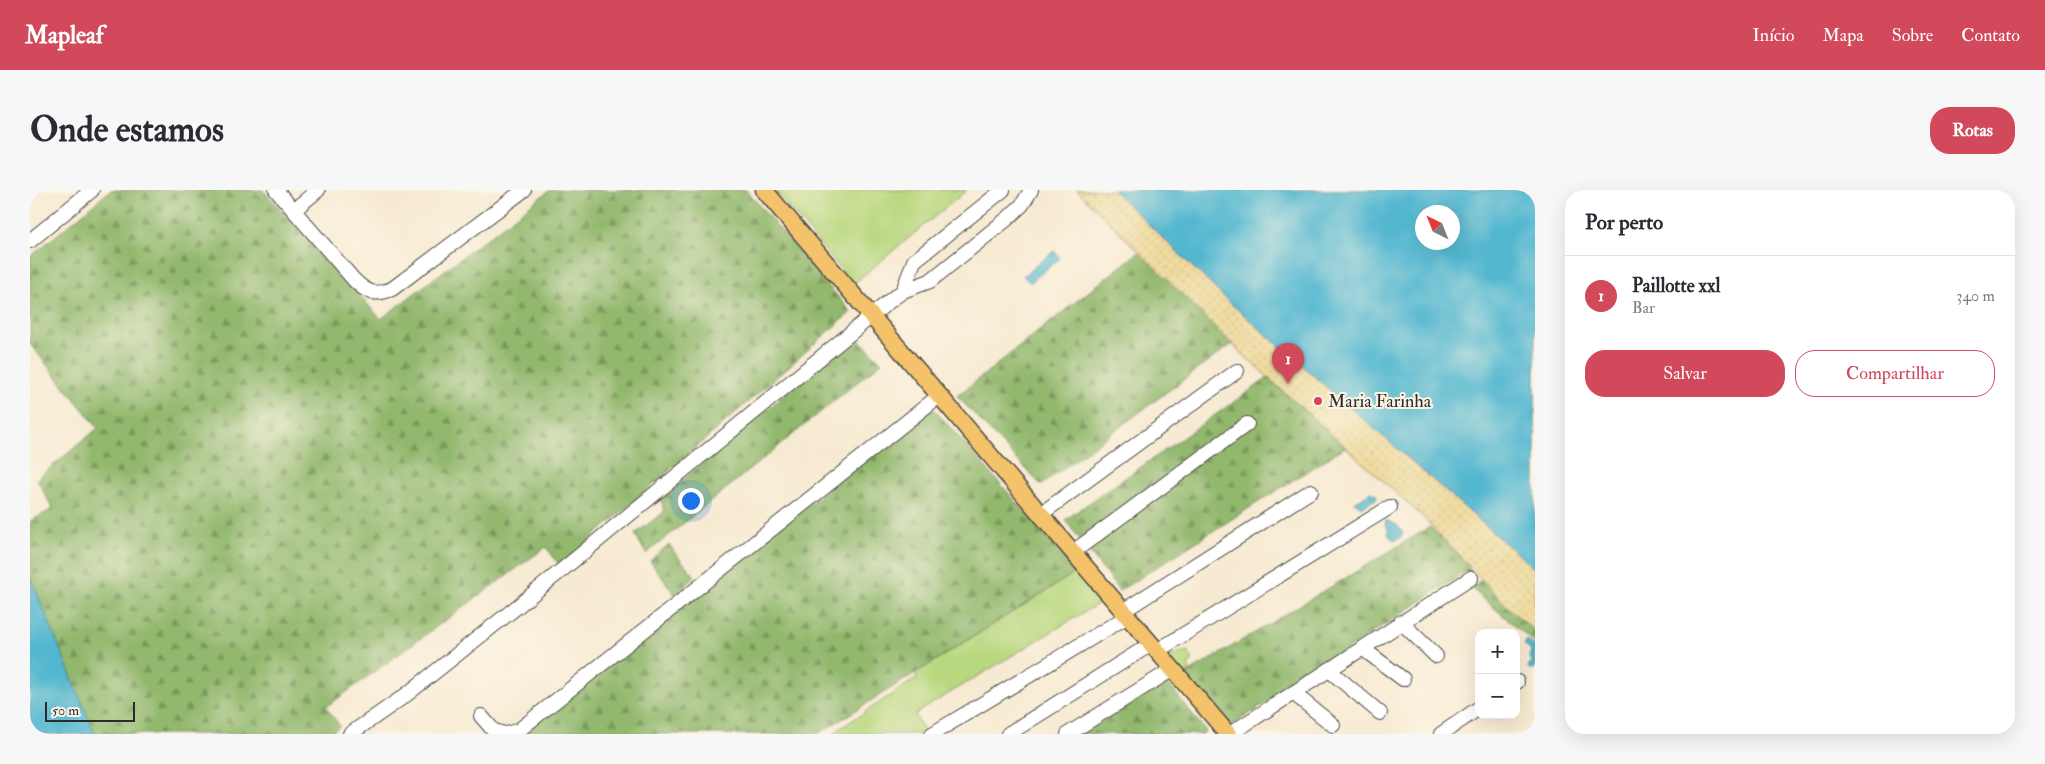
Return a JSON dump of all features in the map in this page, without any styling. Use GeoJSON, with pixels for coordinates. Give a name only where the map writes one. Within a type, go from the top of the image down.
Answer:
{"type":"FeatureCollection","features":[{"type":"Feature","properties":{"kind":"main road"},"geometry":{"type":"LineString","coordinates":[[764,190],[1126,614],[1154,648],[1166,673],[1229,734]]}},
{"type":"Feature","properties":{"kind":"street"},"geometry":{"type":"LineString","coordinates":[[30,241],[92,190]]}},
{"type":"Feature","properties":{"kind":"street"},"geometry":{"type":"LineString","coordinates":[[276,190],[354,280],[362,288],[380,294],[392,289],[524,190]]}},
{"type":"Feature","properties":{"kind":"street"},"geometry":{"type":"LineString","coordinates":[[294,210],[318,190]]}},
{"type":"Feature","properties":{"kind":"street"},"geometry":{"type":"LineString","coordinates":[[897,295],[914,261],[1002,190]]}},
{"type":"Feature","properties":{"kind":"street"},"geometry":{"type":"LineString","coordinates":[[350,734],[406,695],[518,606],[871,315],[897,295],[930,281],[1007,219],[1022,204],[1031,190]]}},
{"type":"Feature","properties":{"kind":"street"},"geometry":{"type":"LineString","coordinates":[[1041,514],[1237,371]]}},
{"type":"Feature","properties":{"kind":"street"},"geometry":{"type":"LineString","coordinates":[[481,716],[494,731],[506,734],[519,730],[939,396]]}},
{"type":"Feature","properties":{"kind":"street"},"geometry":{"type":"LineString","coordinates":[[1073,552],[1247,424]]}},
{"type":"Feature","properties":{"kind":"street"},"geometry":{"type":"LineString","coordinates":[[932,734],[1126,614],[1311,491]]}},
{"type":"Feature","properties":{"kind":"street"},"geometry":{"type":"LineString","coordinates":[[1008,734],[1135,654],[1154,648],[1390,507]]}},
{"type":"Feature","properties":{"kind":"street"},"geometry":{"type":"LineString","coordinates":[[1229,734],[1471,578]]}},
{"type":"Feature","properties":{"kind":"street"},"geometry":{"type":"LineString","coordinates":[[1401,622],[1436,656]]}},
{"type":"Feature","properties":{"kind":"street"},"geometry":{"type":"LineString","coordinates":[[1362,648],[1403,680]]}},
{"type":"Feature","properties":{"kind":"street"},"geometry":{"type":"LineString","coordinates":[[1329,670],[1380,713]]}},
{"type":"Feature","properties":{"kind":"street"},"geometry":{"type":"LineString","coordinates":[[1068,734],[1166,673]]}},
{"type":"Feature","properties":{"kind":"street"},"geometry":{"type":"LineString","coordinates":[[1293,693],[1333,725]]}},
{"type":"Feature","properties":{"kind":"street"},"geometry":{"type":"LineString","coordinates":[[1441,734],[1475,711]]}},
{"type":"Feature","properties":{"kind":"green space"},"geometry":{"type":"Polygon","coordinates":[[[111,190],[263,190],[381,319],[550,190],[746,190],[851,312],[560,566],[546,547],[326,707],[340,726],[328,734],[95,734],[30,576],[30,521],[53,509],[37,479],[98,428],[30,344],[30,257],[111,190]]]}},
{"type":"Feature","properties":{"kind":"green space"},"geometry":{"type":"Polygon","coordinates":[[[774,190],[967,190],[853,284],[774,190]]]}},
{"type":"Feature","properties":{"kind":"green space"},"geometry":{"type":"Polygon","coordinates":[[[1140,251],[1232,344],[1041,485],[957,396],[1140,251]]]}},
{"type":"Feature","properties":{"kind":"green space"},"geometry":{"type":"Polygon","coordinates":[[[855,336],[882,362],[646,554],[635,534],[664,512],[661,498],[855,336]]]}},
{"type":"Feature","properties":{"kind":"green space"},"geometry":{"type":"Polygon","coordinates":[[[1268,378],[1345,447],[1119,591],[1065,520],[1268,378]]]}},
{"type":"Feature","properties":{"kind":"green space"},"geometry":{"type":"Polygon","coordinates":[[[931,406],[1078,571],[818,734],[521,734],[931,406]]]}},
{"type":"Feature","properties":{"kind":"green space"},"geometry":{"type":"Polygon","coordinates":[[[1430,527],[1471,568],[1231,726],[1183,676],[1430,527]]]}},
{"type":"Feature","properties":{"kind":"green space"},"geometry":{"type":"Polygon","coordinates":[[[669,544],[695,576],[676,596],[650,561],[669,544]]]}},
{"type":"Feature","properties":{"kind":"green space"},"geometry":{"type":"Polygon","coordinates":[[[1506,560],[1535,586],[1535,643],[1520,629],[1471,588],[1506,560]]]}},
{"type":"Feature","properties":{"kind":"green space"},"geometry":{"type":"Polygon","coordinates":[[[1078,571],[1101,602],[915,714],[925,734],[835,734],[836,731],[917,678],[916,673],[1078,571]]]}},
{"type":"Feature","properties":{"kind":"green space"},"geometry":{"type":"Polygon","coordinates":[[[1188,651],[1193,661],[1188,665],[1190,671],[1183,676],[1169,658],[1178,653],[1188,651]]]}},
{"type":"Feature","properties":{"kind":"green space"},"geometry":{"type":"Polygon","coordinates":[[[1166,681],[1206,731],[1202,734],[1081,734],[1166,681]]]}},
{"type":"Feature","properties":{"kind":"sand","name":"Maria Farinha"},"geometry":{"type":"Polygon","coordinates":[[[1077,190],[1113,190],[1229,302],[1535,569],[1535,631],[1510,609],[1422,516],[1239,351],[1077,190]]]}},
{"type":"Feature","properties":{"kind":"water"},"geometry":{"type":"Polygon","coordinates":[[[1113,190],[1535,190],[1535,569],[1229,302],[1113,190]]]}},
{"type":"Feature","properties":{"kind":"water"},"geometry":{"type":"Polygon","coordinates":[[[1054,251],[1060,258],[1030,283],[1023,276],[1054,251]]]}},
{"type":"Feature","properties":{"kind":"water"},"geometry":{"type":"Polygon","coordinates":[[[1371,492],[1377,495],[1376,499],[1362,507],[1354,502],[1371,492]]]}},
{"type":"Feature","properties":{"kind":"water"},"geometry":{"type":"Polygon","coordinates":[[[1386,520],[1397,525],[1403,533],[1401,538],[1394,540],[1389,536],[1385,525],[1386,520]]]}},
{"type":"Feature","properties":{"kind":"water"},"geometry":{"type":"Polygon","coordinates":[[[30,576],[33,583],[95,734],[30,734],[30,576]]]}},
{"type":"Feature","properties":{"kind":"water"},"geometry":{"type":"Polygon","coordinates":[[[1527,640],[1535,646],[1535,669],[1533,671],[1528,668],[1529,664],[1533,662],[1529,657],[1531,650],[1524,644],[1527,640]]]}},
{"type":"Feature","properties":{"kind":"place","name":"Paillotte xxl"},"geometry":{"type":"Point","coordinates":[1288,384]}},
{"type":"Feature","properties":{"kind":"place","name":"Maria Farinha"},"geometry":{"type":"Point","coordinates":[1318,401]}}]}
